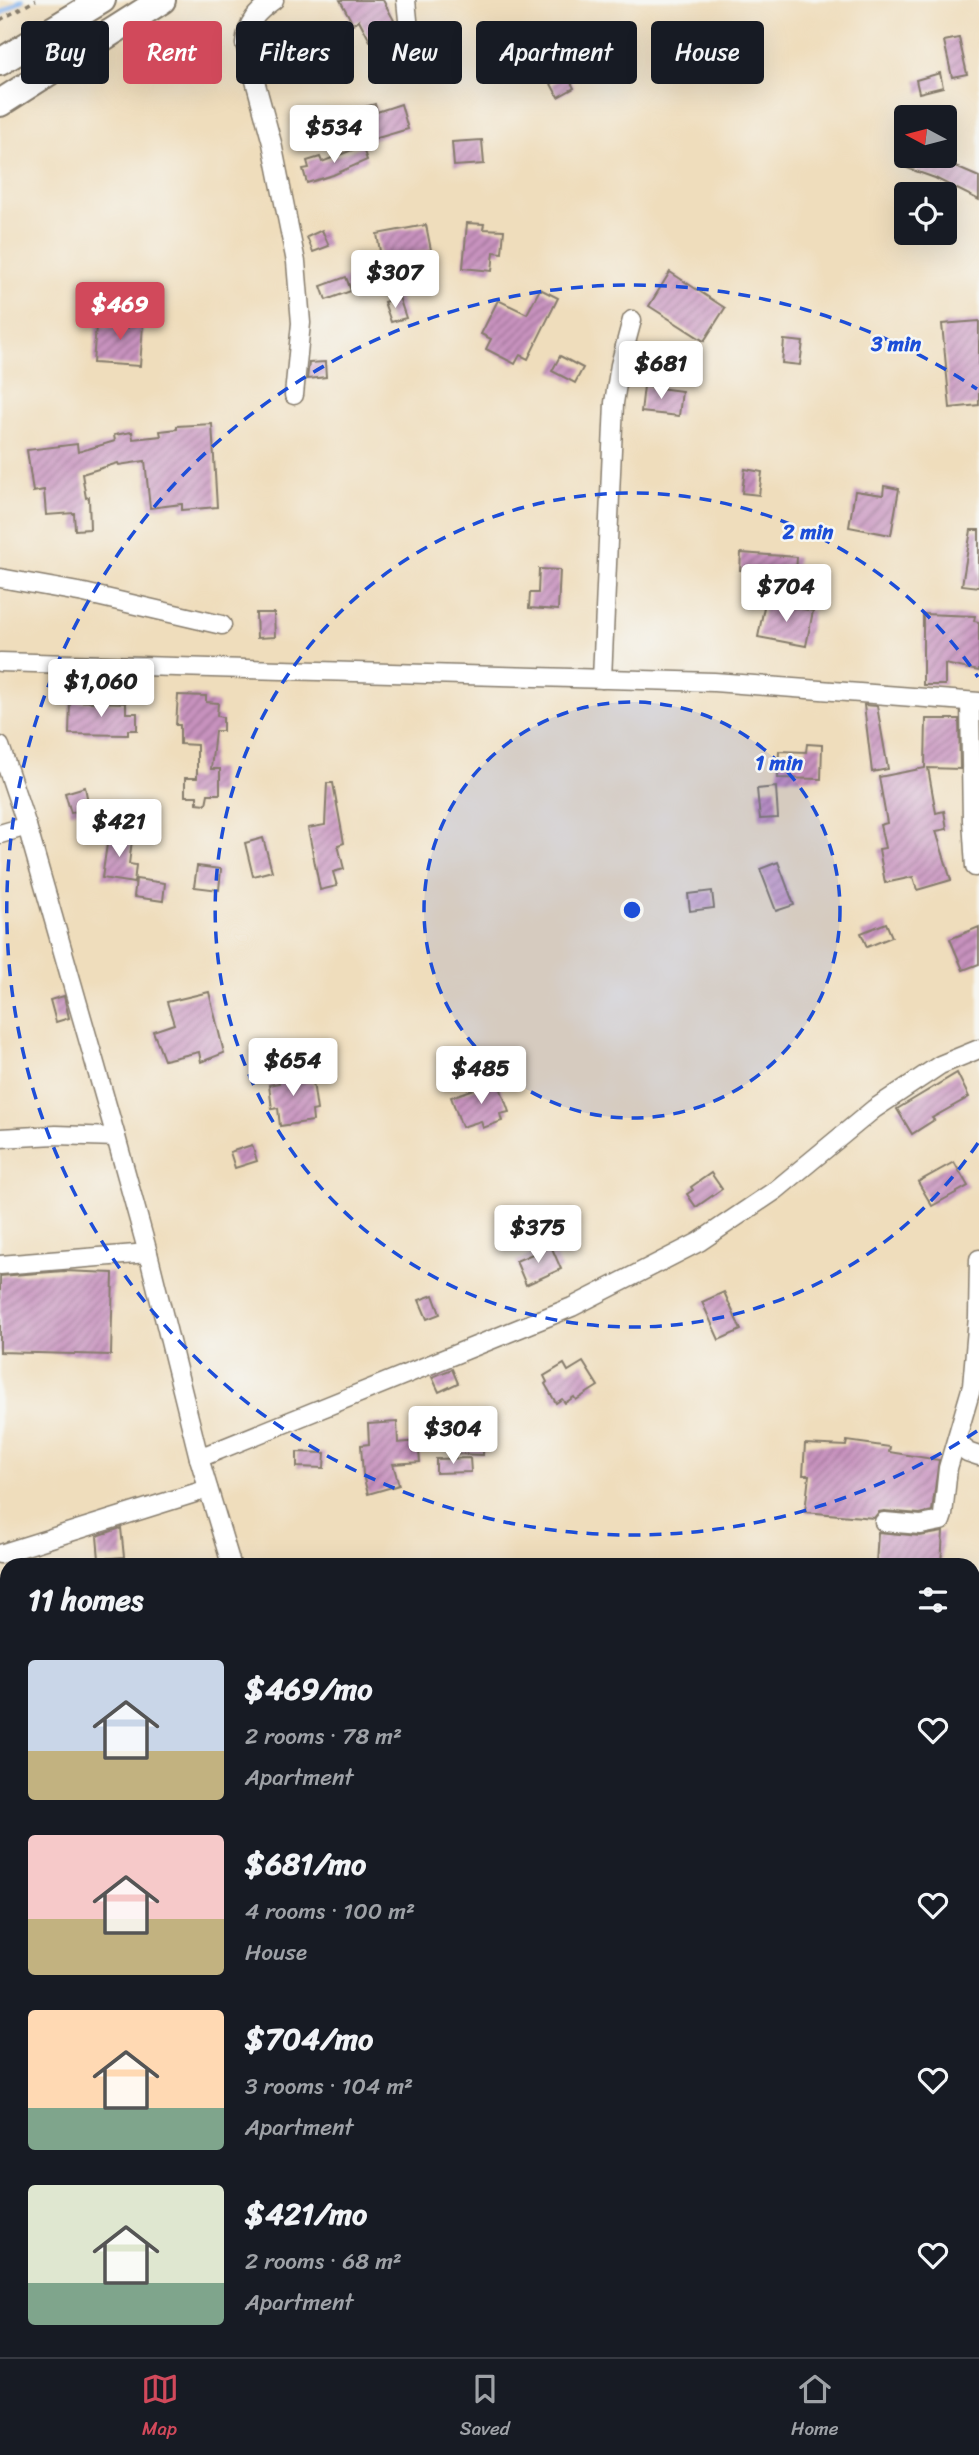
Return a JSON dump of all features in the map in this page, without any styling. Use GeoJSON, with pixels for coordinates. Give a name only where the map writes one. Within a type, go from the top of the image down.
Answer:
{"type":"FeatureCollection","features":[{"type":"Feature","properties":{"kind":"highway"},"geometry":{"type":"LineString","coordinates":[[0,62],[102,0]]}},
{"type":"Feature","properties":{"kind":"highway"},"geometry":{"type":"LineString","coordinates":[[0,103],[162,0]]}},
{"type":"Feature","properties":{"kind":"street"},"geometry":{"type":"LineString","coordinates":[[274,0],[256,13],[246,31],[245,44],[272,143],[296,262],[301,323],[293,396]]}},
{"type":"Feature","properties":{"kind":"street"},"geometry":{"type":"LineString","coordinates":[[406,0],[408,21]]}},
{"type":"Feature","properties":{"kind":"street"},"geometry":{"type":"LineString","coordinates":[[602,679],[614,403],[620,365],[632,320]]}},
{"type":"Feature","properties":{"kind":"street"},"geometry":{"type":"LineString","coordinates":[[0,578],[84,593],[222,625]]}},
{"type":"Feature","properties":{"kind":"street"},"geometry":{"type":"LineString","coordinates":[[0,662],[714,682],[974,702],[971,808],[975,867]]}},
{"type":"Feature","properties":{"kind":"street"},"geometry":{"type":"LineString","coordinates":[[0,746],[27,826],[116,1137],[199,1458],[229,1558]]}},
{"type":"Feature","properties":{"kind":"street"},"geometry":{"type":"LineString","coordinates":[[0,834],[27,826]]}},
{"type":"Feature","properties":{"kind":"street"},"geometry":{"type":"LineString","coordinates":[[199,1458],[572,1307],[699,1242],[776,1190],[874,1109],[940,1065],[979,1049],[979,1059]]}},
{"type":"Feature","properties":{"kind":"street"},"geometry":{"type":"LineString","coordinates":[[0,1138],[56,1135],[116,1137]]}},
{"type":"Feature","properties":{"kind":"street"},"geometry":{"type":"LineString","coordinates":[[0,1265],[148,1253]]}},
{"type":"Feature","properties":{"kind":"street"},"geometry":{"type":"LineString","coordinates":[[884,1522],[921,1525],[941,1521],[948,1468],[972,1386],[978,1317],[979,1259]]}},
{"type":"Feature","properties":{"kind":"street"},"geometry":{"type":"LineString","coordinates":[[958,1438],[967,1452],[979,1456]]}},
{"type":"Feature","properties":{"kind":"street"},"geometry":{"type":"LineString","coordinates":[[0,1554],[208,1489]]}},
{"type":"Feature","properties":{"kind":"path"},"geometry":{"type":"LineString","coordinates":[[0,20],[36,0]]}},
{"type":"Feature","properties":{"kind":"building"},"geometry":{"type":"Polygon","coordinates":[[[340,0],[383,0],[394,21],[368,21],[368,37],[359,20],[354,23],[340,0]]]}},
{"type":"Feature","properties":{"kind":"building"},"geometry":{"type":"Polygon","coordinates":[[[959,38],[967,74],[952,77],[944,41],[959,38]]]}},
{"type":"Feature","properties":{"kind":"building"},"geometry":{"type":"Polygon","coordinates":[[[940,73],[943,87],[919,93],[916,80],[940,73]]]}},
{"type":"Feature","properties":{"kind":"building"},"geometry":{"type":"Polygon","coordinates":[[[551,84],[572,84],[574,88],[558,97],[551,84]]]}},
{"type":"Feature","properties":{"kind":"building"},"geometry":{"type":"Polygon","coordinates":[[[375,104],[377,112],[401,104],[408,129],[364,142],[355,110],[375,104]]]}},
{"type":"Feature","properties":{"kind":"building"},"geometry":{"type":"Polygon","coordinates":[[[482,140],[484,164],[454,166],[452,142],[482,140]]]}},
{"type":"Feature","properties":{"kind":"building"},"geometry":{"type":"Polygon","coordinates":[[[362,146],[367,160],[307,183],[303,169],[309,168],[307,161],[320,157],[322,162],[362,146]]]}},
{"type":"Feature","properties":{"kind":"building"},"geometry":{"type":"Polygon","coordinates":[[[957,167],[979,177],[979,200],[957,189],[957,182],[943,182],[907,168],[957,167]]]}},
{"type":"Feature","properties":{"kind":"building"},"geometry":{"type":"Polygon","coordinates":[[[467,223],[484,224],[483,229],[504,230],[502,253],[494,252],[492,271],[463,268],[467,223]]]}},
{"type":"Feature","properties":{"kind":"building"},"geometry":{"type":"Polygon","coordinates":[[[426,225],[431,250],[415,253],[417,265],[400,263],[399,260],[382,263],[377,234],[426,225]]]}},
{"type":"Feature","properties":{"kind":"building"},"geometry":{"type":"Polygon","coordinates":[[[322,230],[329,246],[313,252],[307,237],[322,230]]]}},
{"type":"Feature","properties":{"kind":"building"},"geometry":{"type":"Polygon","coordinates":[[[670,272],[725,308],[704,341],[649,306],[670,272]]]}},
{"type":"Feature","properties":{"kind":"building"},"geometry":{"type":"Polygon","coordinates":[[[346,277],[351,291],[326,300],[321,286],[346,277]]]}},
{"type":"Feature","properties":{"kind":"building"},"geometry":{"type":"Polygon","coordinates":[[[540,289],[558,298],[528,359],[520,355],[515,364],[486,349],[491,339],[481,334],[498,300],[527,314],[540,289]]]}},
{"type":"Feature","properties":{"kind":"building"},"geometry":{"type":"Polygon","coordinates":[[[399,297],[406,318],[391,322],[384,302],[399,297]]]}},
{"type":"Feature","properties":{"kind":"building"},"geometry":{"type":"Polygon","coordinates":[[[129,310],[144,311],[140,366],[93,363],[96,326],[128,328],[129,310]]]}},
{"type":"Feature","properties":{"kind":"building"},"geometry":{"type":"Polygon","coordinates":[[[979,321],[979,405],[950,408],[942,324],[979,321]]]}},
{"type":"Feature","properties":{"kind":"building"},"geometry":{"type":"Polygon","coordinates":[[[784,340],[803,342],[800,365],[782,363],[784,340]]]}},
{"type":"Feature","properties":{"kind":"building"},"geometry":{"type":"Polygon","coordinates":[[[646,351],[661,353],[657,381],[643,379],[646,351]]]}},
{"type":"Feature","properties":{"kind":"building"},"geometry":{"type":"Polygon","coordinates":[[[560,356],[583,368],[575,383],[552,371],[560,356]]]}},
{"type":"Feature","properties":{"kind":"building"},"geometry":{"type":"Polygon","coordinates":[[[325,362],[326,377],[307,379],[309,363],[325,362]]]}},
{"type":"Feature","properties":{"kind":"building"},"geometry":{"type":"Polygon","coordinates":[[[644,386],[682,391],[679,416],[641,412],[644,386]]]}},
{"type":"Feature","properties":{"kind":"building"},"geometry":{"type":"Polygon","coordinates":[[[212,424],[217,507],[182,510],[182,504],[150,508],[145,461],[118,463],[82,474],[86,498],[89,497],[90,529],[75,530],[74,513],[46,515],[44,490],[33,492],[27,450],[77,444],[78,452],[115,441],[114,435],[132,432],[133,439],[161,436],[160,431],[177,429],[177,426],[212,424]]]}},
{"type":"Feature","properties":{"kind":"building"},"geometry":{"type":"Polygon","coordinates":[[[745,469],[762,472],[759,495],[742,493],[745,469]]]}},
{"type":"Feature","properties":{"kind":"building"},"geometry":{"type":"Polygon","coordinates":[[[884,486],[899,489],[891,535],[849,527],[855,491],[883,495],[884,486]]]}},
{"type":"Feature","properties":{"kind":"building"},"geometry":{"type":"Polygon","coordinates":[[[971,530],[979,530],[979,587],[962,585],[971,530]]]}},
{"type":"Feature","properties":{"kind":"building"},"geometry":{"type":"Polygon","coordinates":[[[741,553],[797,557],[796,574],[740,570],[741,553]]]}},
{"type":"Feature","properties":{"kind":"building"},"geometry":{"type":"Polygon","coordinates":[[[539,569],[560,570],[558,610],[529,608],[530,593],[538,593],[539,569]]]}},
{"type":"Feature","properties":{"kind":"building"},"geometry":{"type":"Polygon","coordinates":[[[765,602],[813,611],[806,646],[758,637],[765,602]]]}},
{"type":"Feature","properties":{"kind":"building"},"geometry":{"type":"Polygon","coordinates":[[[256,613],[274,613],[275,637],[257,638],[256,613]]]}},
{"type":"Feature","properties":{"kind":"building"},"geometry":{"type":"Polygon","coordinates":[[[923,614],[975,616],[974,621],[979,622],[979,671],[945,664],[945,685],[923,685],[923,614]]]}},
{"type":"Feature","properties":{"kind":"building"},"geometry":{"type":"Polygon","coordinates":[[[178,695],[206,696],[206,702],[218,703],[217,716],[223,717],[223,731],[215,731],[211,769],[220,769],[220,794],[208,794],[206,804],[197,803],[197,796],[185,796],[185,778],[197,778],[197,745],[180,744],[180,725],[176,725],[178,695]]]}},
{"type":"Feature","properties":{"kind":"building"},"geometry":{"type":"Polygon","coordinates":[[[70,701],[126,703],[126,713],[137,713],[137,730],[128,730],[128,735],[69,734],[70,701]]]}},
{"type":"Feature","properties":{"kind":"building"},"geometry":{"type":"Polygon","coordinates":[[[864,705],[877,706],[888,769],[872,772],[864,705]]]}},
{"type":"Feature","properties":{"kind":"building"},"geometry":{"type":"Polygon","coordinates":[[[926,719],[959,719],[960,769],[928,768],[936,813],[944,811],[947,829],[936,831],[951,880],[917,890],[913,877],[885,883],[879,849],[885,848],[880,825],[887,823],[879,777],[925,768],[926,719]]]}},
{"type":"Feature","properties":{"kind":"building"},"geometry":{"type":"Polygon","coordinates":[[[807,744],[822,745],[821,779],[778,778],[779,751],[806,752],[807,744]]]}},
{"type":"Feature","properties":{"kind":"building"},"geometry":{"type":"Polygon","coordinates":[[[327,783],[333,783],[344,843],[338,845],[344,869],[333,872],[337,886],[320,890],[308,828],[325,825],[327,783]]]}},
{"type":"Feature","properties":{"kind":"building"},"geometry":{"type":"Polygon","coordinates":[[[85,787],[89,807],[71,813],[65,793],[85,787]]]}},
{"type":"Feature","properties":{"kind":"building"},"geometry":{"type":"Polygon","coordinates":[[[776,787],[778,818],[760,819],[757,789],[776,787]]]}},
{"type":"Feature","properties":{"kind":"building"},"geometry":{"type":"Polygon","coordinates":[[[109,831],[124,834],[123,839],[132,840],[129,864],[136,865],[134,883],[102,878],[109,831]]]}},
{"type":"Feature","properties":{"kind":"building"},"geometry":{"type":"Polygon","coordinates":[[[263,838],[272,871],[253,876],[245,843],[263,838]]]}},
{"type":"Feature","properties":{"kind":"building"},"geometry":{"type":"Polygon","coordinates":[[[778,862],[794,905],[776,911],[760,869],[778,862]]]}},
{"type":"Feature","properties":{"kind":"building"},"geometry":{"type":"Polygon","coordinates":[[[197,866],[221,869],[219,890],[194,887],[197,866]]]}},
{"type":"Feature","properties":{"kind":"building"},"geometry":{"type":"Polygon","coordinates":[[[136,879],[165,883],[163,901],[134,897],[136,879]]]}},
{"type":"Feature","properties":{"kind":"building"},"geometry":{"type":"Polygon","coordinates":[[[712,891],[714,908],[690,911],[688,894],[712,891]]]}},
{"type":"Feature","properties":{"kind":"building"},"geometry":{"type":"Polygon","coordinates":[[[886,923],[892,937],[867,947],[861,933],[886,923]]]}},
{"type":"Feature","properties":{"kind":"building"},"geometry":{"type":"Polygon","coordinates":[[[979,927],[979,964],[963,970],[950,939],[979,927]]]}},
{"type":"Feature","properties":{"kind":"building"},"geometry":{"type":"Polygon","coordinates":[[[209,992],[224,1053],[201,1062],[199,1052],[164,1060],[153,1031],[174,1024],[167,1002],[209,992]]]}},
{"type":"Feature","properties":{"kind":"building"},"geometry":{"type":"Polygon","coordinates":[[[64,996],[69,1018],[56,1022],[50,1000],[64,996]]]}},
{"type":"Feature","properties":{"kind":"building"},"geometry":{"type":"Polygon","coordinates":[[[304,1070],[306,1083],[313,1082],[317,1110],[312,1111],[313,1121],[280,1126],[278,1108],[272,1109],[269,1085],[279,1083],[278,1074],[304,1070]]]}},
{"type":"Feature","properties":{"kind":"building"},"geometry":{"type":"Polygon","coordinates":[[[957,1073],[969,1097],[932,1118],[934,1120],[912,1134],[897,1109],[957,1073]]]}},
{"type":"Feature","properties":{"kind":"building"},"geometry":{"type":"Polygon","coordinates":[[[498,1081],[509,1112],[500,1114],[502,1121],[483,1128],[481,1121],[462,1127],[451,1097],[498,1081]]]}},
{"type":"Feature","properties":{"kind":"building"},"geometry":{"type":"Polygon","coordinates":[[[252,1145],[257,1161],[235,1168],[230,1152],[252,1145]]]}},
{"type":"Feature","properties":{"kind":"building"},"geometry":{"type":"Polygon","coordinates":[[[954,1162],[968,1186],[932,1206],[918,1182],[954,1162]]]}},
{"type":"Feature","properties":{"kind":"building"},"geometry":{"type":"Polygon","coordinates":[[[711,1173],[722,1189],[696,1207],[687,1194],[693,1190],[691,1187],[711,1173]]]}},
{"type":"Feature","properties":{"kind":"building"},"geometry":{"type":"Polygon","coordinates":[[[551,1246],[561,1269],[526,1285],[516,1261],[551,1246]]]}},
{"type":"Feature","properties":{"kind":"building"},"geometry":{"type":"Polygon","coordinates":[[[64,1271],[113,1273],[111,1355],[0,1352],[0,1276],[64,1271]]]}},
{"type":"Feature","properties":{"kind":"building"},"geometry":{"type":"Polygon","coordinates":[[[724,1292],[741,1330],[719,1340],[702,1302],[724,1292]]]}},
{"type":"Feature","properties":{"kind":"building"},"geometry":{"type":"Polygon","coordinates":[[[433,1295],[440,1314],[427,1319],[419,1300],[433,1295]]]}},
{"type":"Feature","properties":{"kind":"building"},"geometry":{"type":"Polygon","coordinates":[[[583,1362],[598,1386],[576,1400],[574,1397],[565,1403],[562,1399],[556,1403],[545,1384],[547,1382],[544,1376],[564,1364],[568,1371],[583,1362]]]}},
{"type":"Feature","properties":{"kind":"building"},"geometry":{"type":"Polygon","coordinates":[[[452,1369],[458,1383],[439,1392],[432,1377],[452,1369]]]}},
{"type":"Feature","properties":{"kind":"building"},"geometry":{"type":"Polygon","coordinates":[[[397,1422],[398,1443],[418,1441],[420,1462],[393,1464],[399,1485],[368,1494],[363,1475],[361,1445],[369,1444],[368,1424],[397,1422]]]}},
{"type":"Feature","properties":{"kind":"building"},"geometry":{"type":"Polygon","coordinates":[[[459,1427],[484,1428],[483,1455],[458,1454],[459,1427]]]}},
{"type":"Feature","properties":{"kind":"building"},"geometry":{"type":"Polygon","coordinates":[[[847,1441],[890,1447],[889,1452],[939,1460],[932,1511],[920,1514],[884,1511],[874,1518],[805,1512],[809,1475],[803,1475],[805,1444],[846,1446],[847,1441]]]}},
{"type":"Feature","properties":{"kind":"building"},"geometry":{"type":"Polygon","coordinates":[[[297,1452],[325,1453],[324,1468],[297,1467],[297,1452]]]}},
{"type":"Feature","properties":{"kind":"building"},"geometry":{"type":"Polygon","coordinates":[[[470,1458],[471,1472],[436,1473],[436,1459],[470,1458]]]}},
{"type":"Feature","properties":{"kind":"building"},"geometry":{"type":"Polygon","coordinates":[[[121,1528],[124,1557],[99,1558],[97,1536],[121,1528]]]}},
{"type":"Feature","properties":{"kind":"building"},"geometry":{"type":"Polygon","coordinates":[[[878,1532],[920,1536],[943,1532],[941,1558],[876,1558],[878,1532]]]}},
{"type":"Feature","properties":{"kind":"waterway"},"geometry":{"type":"LineString","coordinates":[[0,14],[22,0]]}}]}
